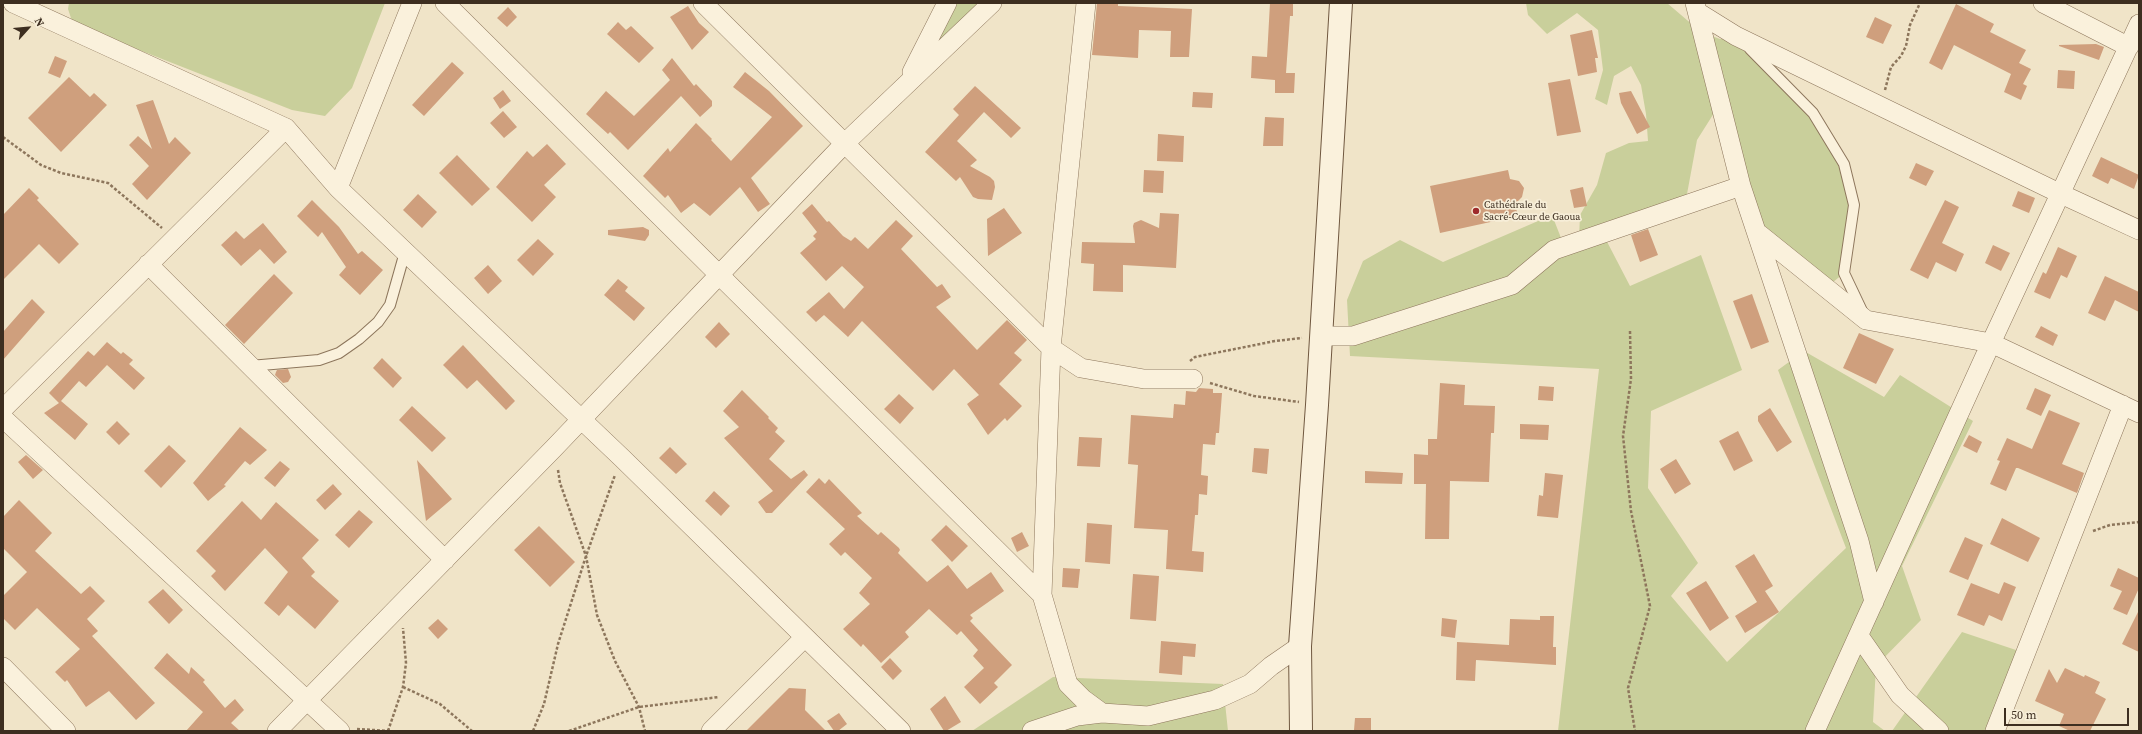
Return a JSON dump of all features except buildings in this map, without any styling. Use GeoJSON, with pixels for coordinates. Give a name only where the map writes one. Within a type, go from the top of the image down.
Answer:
{"type":"FeatureCollection","features":[{"type":"Feature","properties":{"kind":"main road"},"geometry":{"type":"LineString","coordinates":[[1301,731],[1300,646],[1317,405],[1341,3]]}},
{"type":"Feature","properties":{"kind":"street"},"geometry":{"type":"LineString","coordinates":[[13,3],[286,128],[338,188],[622,458],[901,731]]}},
{"type":"Feature","properties":{"kind":"street"},"geometry":{"type":"LineString","coordinates":[[338,188],[412,3]]}},
{"type":"Feature","properties":{"kind":"street"},"geometry":{"type":"LineString","coordinates":[[445,3],[718,276],[1042,595]]}},
{"type":"Feature","properties":{"kind":"street"},"geometry":{"type":"LineString","coordinates":[[703,3],[1051,348],[1081,368],[1144,379],[1191,370]]}},
{"type":"Feature","properties":{"kind":"street"},"geometry":{"type":"LineString","coordinates":[[906,84],[947,3]]}},
{"type":"Feature","properties":{"kind":"street"},"geometry":{"type":"LineString","coordinates":[[277,731],[554,448],[845,143],[992,3]]}},
{"type":"Feature","properties":{"kind":"street"},"geometry":{"type":"LineString","coordinates":[[1086,3],[1051,348],[1042,595],[1068,684],[1083,699],[1102,713]]}},
{"type":"Feature","properties":{"kind":"street"},"geometry":{"type":"LineString","coordinates":[[2043,3],[2129,46]]}},
{"type":"Feature","properties":{"kind":"street"},"geometry":{"type":"LineString","coordinates":[[1697,8],[1736,36],[2061,194],[2139,230]]}},
{"type":"Feature","properties":{"kind":"street"},"geometry":{"type":"LineString","coordinates":[[1697,8],[1742,186],[1859,541],[1874,602]]}},
{"type":"Feature","properties":{"kind":"street"},"geometry":{"type":"LineString","coordinates":[[1815,731],[1991,343],[2139,24]]}},
{"type":"Feature","properties":{"kind":"street"},"geometry":{"type":"LineString","coordinates":[[3,409],[286,128]]}},
{"type":"Feature","properties":{"kind":"street"},"geometry":{"type":"LineString","coordinates":[[1321,336],[1353,336],[1512,285],[1554,250],[1742,186]]}},
{"type":"Feature","properties":{"kind":"street"},"geometry":{"type":"LineString","coordinates":[[1759,234],[1866,320],[1991,343],[2131,409],[2069,542],[1995,731]]}},
{"type":"Feature","properties":{"kind":"street"},"geometry":{"type":"LineString","coordinates":[[148,264],[445,560]]}},
{"type":"Feature","properties":{"kind":"street"},"geometry":{"type":"LineString","coordinates":[[3,418],[307,702],[338,729]]}},
{"type":"Feature","properties":{"kind":"street"},"geometry":{"type":"LineString","coordinates":[[1859,636],[1900,695],[1939,731]]}},
{"type":"Feature","properties":{"kind":"street"},"geometry":{"type":"LineString","coordinates":[[711,731],[805,637]]}},
{"type":"Feature","properties":{"kind":"street"},"geometry":{"type":"LineString","coordinates":[[1032,731],[1077,716],[1102,713],[1148,716],[1215,700],[1250,684],[1271,666],[1300,646]]}},
{"type":"Feature","properties":{"kind":"street"},"geometry":{"type":"LineString","coordinates":[[3,667],[66,731]]}},
{"type":"Feature","properties":{"kind":"lane"},"geometry":{"type":"LineString","coordinates":[[1736,36],[1813,113],[1844,164],[1854,205],[1844,273],[1866,320]]}},
{"type":"Feature","properties":{"kind":"lane"},"geometry":{"type":"LineString","coordinates":[[250,366],[319,360],[339,353],[359,339],[378,322],[390,306],[406,252]]}},
{"type":"Feature","properties":{"kind":"path"},"geometry":{"type":"LineString","coordinates":[[1882,107],[1891,67],[1902,56],[1912,21],[1920,3]]}},
{"type":"Feature","properties":{"kind":"path"},"geometry":{"type":"LineString","coordinates":[[3,137],[41,164],[61,174],[108,183],[141,209],[174,239]]}},
{"type":"Feature","properties":{"kind":"path"},"geometry":{"type":"LineString","coordinates":[[1630,331],[1631,378],[1623,436],[1631,511],[1650,606],[1628,688],[1635,731]]}},
{"type":"Feature","properties":{"kind":"path"},"geometry":{"type":"LineString","coordinates":[[1317,405],[1254,396],[1191,370],[1195,357],[1275,341],[1321,336]]}},
{"type":"Feature","properties":{"kind":"path"},"geometry":{"type":"LineString","coordinates":[[554,448],[560,483],[586,556],[597,615],[615,661],[639,707],[645,731]]}},
{"type":"Feature","properties":{"kind":"path"},"geometry":{"type":"LineString","coordinates":[[533,731],[544,704],[558,644],[586,556],[622,458]]}},
{"type":"Feature","properties":{"kind":"path"},"geometry":{"type":"LineString","coordinates":[[2069,542],[2110,525],[2139,522]]}},
{"type":"Feature","properties":{"kind":"path"},"geometry":{"type":"LineString","coordinates":[[338,729],[388,731],[402,687],[406,663],[401,605]]}},
{"type":"Feature","properties":{"kind":"path"},"geometry":{"type":"LineString","coordinates":[[402,687],[440,704],[472,731]]}},
{"type":"Feature","properties":{"kind":"path"},"geometry":{"type":"LineString","coordinates":[[569,731],[639,707],[748,694]]}},
{"type":"Feature","properties":{"kind":"green space"},"geometry":{"type":"Polygon","coordinates":[[[69,3],[385,3],[352,88],[325,116],[292,110],[73,24],[68,9],[69,3]]]}},
{"type":"Feature","properties":{"kind":"green space"},"geometry":{"type":"Polygon","coordinates":[[[949,3],[992,3],[906,84],[949,3]]]}},
{"type":"Feature","properties":{"kind":"green space"},"geometry":{"type":"Polygon","coordinates":[[[1526,3],[1667,3],[1701,32],[1720,39],[1736,36],[1813,113],[1844,164],[1854,205],[1844,273],[1826,288],[1759,234],[1721,102],[1697,140],[1687,194],[1672,210],[1603,234],[1630,286],[1701,255],[1742,370],[1651,411],[1648,488],[1698,563],[1671,596],[1727,662],[1846,548],[1778,370],[1804,351],[1884,397],[1900,375],[1973,421],[1902,566],[1921,620],[1876,666],[1873,722],[1885,731],[1558,731],[1599,369],[1350,356],[1347,300],[1363,261],[1400,240],[1443,262],[1552,215],[1563,243],[1579,239],[1580,215],[1597,185],[1606,153],[1629,143],[1648,141],[1646,114],[1641,85],[1631,66],[1614,76],[1607,105],[1595,99],[1603,70],[1598,30],[1577,13],[1547,34],[1528,15],[1526,3]]]}},
{"type":"Feature","properties":{"kind":"green space"},"geometry":{"type":"Polygon","coordinates":[[[1962,632],[2031,655],[2002,731],[1892,731],[1962,632]]]}},
{"type":"Feature","properties":{"kind":"green space"},"geometry":{"type":"Polygon","coordinates":[[[1053,677],[1223,684],[1228,731],[972,731],[1053,677]]]}},
{"type":"Feature","properties":{"kind":"place","name":"Cathédrale du Sacré-Cœur de Gaoua"},"geometry":{"type":"Point","coordinates":[1476,211]}}]}
